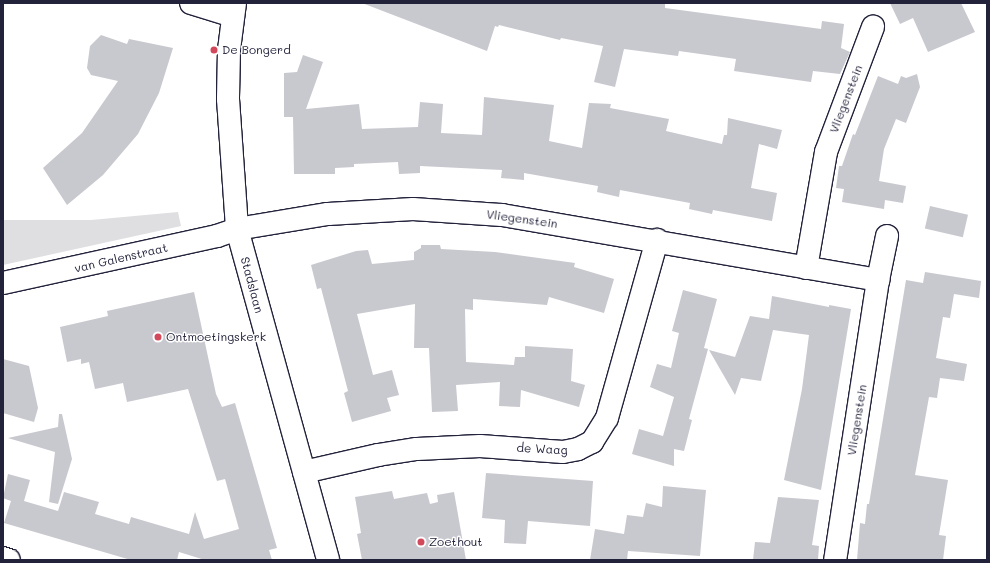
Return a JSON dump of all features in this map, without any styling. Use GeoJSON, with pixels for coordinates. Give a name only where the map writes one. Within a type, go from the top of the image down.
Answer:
{"type":"FeatureCollection","features":[{"type":"Feature","properties":{"kind":"street"},"geometry":{"type":"LineString","coordinates":[[191,3],[234,10]]}},
{"type":"Feature","properties":{"kind":"street","name":"Stadslaan"},"geometry":{"type":"LineString","coordinates":[[234,10],[229,50],[229,126],[237,229],[328,560]]}},
{"type":"Feature","properties":{"kind":"street","name":"Vliegenstein"},"geometry":{"type":"LineString","coordinates":[[806,268],[826,152],[874,26]]}},
{"type":"Feature","properties":{"kind":"street","name":"Vliegenstein"},"geometry":{"type":"LineString","coordinates":[[237,229],[328,214],[413,209],[502,215],[657,240],[878,280]]}},
{"type":"Feature","properties":{"kind":"street","name":"van Galenstraat"},"geometry":{"type":"LineString","coordinates":[[3,283],[217,236],[237,229]]}},
{"type":"Feature","properties":{"kind":"street","name":"Vliegenstein"},"geometry":{"type":"LineString","coordinates":[[835,560],[878,280],[887,236]]}},
{"type":"Feature","properties":{"kind":"street","name":"de Waag"},"geometry":{"type":"LineString","coordinates":[[304,472],[378,454],[417,449],[480,446],[563,452],[578,449],[592,442],[607,418],[657,240]]}},
{"type":"Feature","properties":{"kind":"street"},"geometry":{"type":"LineString","coordinates":[[3,558],[10,560]]}},
{"type":"Feature","properties":{"kind":"shaded area"},"geometry":{"type":"Polygon","coordinates":[[[178,212],[181,226],[3,265],[3,220],[91,220],[178,212]]]}},
{"type":"Feature","properties":{"kind":"building"},"geometry":{"type":"Polygon","coordinates":[[[362,3],[665,3],[665,8],[821,29],[822,21],[844,24],[841,48],[850,52],[840,74],[813,71],[811,82],[734,71],[736,59],[679,51],[678,56],[624,49],[615,87],[594,82],[603,46],[561,38],[560,40],[499,25],[498,27],[495,26],[487,51],[362,3]]]}},
{"type":"Feature","properties":{"kind":"building"},"geometry":{"type":"Polygon","coordinates":[[[890,3],[961,3],[975,32],[928,52],[913,18],[900,24],[890,3]]]}},
{"type":"Feature","properties":{"kind":"building"},"geometry":{"type":"Polygon","coordinates":[[[101,35],[127,44],[129,39],[173,48],[159,93],[138,134],[103,175],[67,205],[43,168],[82,133],[118,81],[91,75],[87,68],[90,46],[101,35]]]}},
{"type":"Feature","properties":{"kind":"building"},"geometry":{"type":"Polygon","coordinates":[[[303,55],[323,62],[306,109],[359,104],[362,129],[418,127],[420,102],[443,104],[441,133],[482,135],[484,97],[554,105],[549,141],[582,148],[589,103],[611,104],[610,108],[669,119],[666,131],[722,144],[724,135],[727,135],[728,118],[782,130],[777,149],[759,144],[751,188],[777,193],[772,221],[713,210],[712,214],[689,209],[690,203],[620,190],[619,197],[597,192],[598,186],[524,173],[524,180],[501,178],[502,170],[420,166],[420,173],[399,174],[398,162],[354,164],[354,167],[335,168],[335,174],[294,174],[293,117],[284,117],[284,73],[297,72],[303,55]]]}},
{"type":"Feature","properties":{"kind":"building"},"geometry":{"type":"Polygon","coordinates":[[[917,74],[920,87],[906,123],[896,119],[884,149],[879,181],[906,186],[903,203],[885,200],[884,209],[842,202],[844,189],[836,188],[839,166],[842,166],[853,134],[855,135],[878,76],[898,84],[901,76],[906,78],[917,74]]]}},
{"type":"Feature","properties":{"kind":"building"},"geometry":{"type":"Polygon","coordinates":[[[930,206],[968,215],[963,237],[925,228],[930,206]]]}},
{"type":"Feature","properties":{"kind":"building"},"geometry":{"type":"Polygon","coordinates":[[[421,245],[440,245],[441,249],[495,252],[575,263],[574,267],[614,279],[604,313],[549,297],[547,305],[473,299],[473,310],[465,309],[466,362],[514,365],[515,357],[525,357],[525,346],[573,349],[571,381],[585,385],[579,407],[521,390],[520,407],[499,406],[500,382],[456,385],[458,411],[432,412],[429,348],[414,348],[415,304],[357,314],[373,375],[392,370],[399,395],[387,398],[391,411],[352,422],[344,393],[348,391],[321,288],[317,289],[311,265],[356,251],[368,250],[372,264],[414,260],[414,252],[421,248],[421,245]]]}},
{"type":"Feature","properties":{"kind":"building"},"geometry":{"type":"Polygon","coordinates":[[[925,272],[981,281],[979,298],[954,294],[950,318],[943,317],[936,358],[967,364],[964,381],[940,378],[937,398],[929,397],[915,475],[948,480],[939,535],[946,536],[943,560],[857,560],[860,523],[865,524],[867,504],[869,504],[906,280],[923,283],[925,272]]]}},
{"type":"Feature","properties":{"kind":"building"},"geometry":{"type":"Polygon","coordinates":[[[683,290],[717,299],[704,348],[708,349],[689,419],[692,420],[684,451],[674,449],[674,466],[632,454],[639,429],[663,436],[674,397],[650,387],[657,364],[671,368],[679,333],[672,331],[683,290]]]}},
{"type":"Feature","properties":{"kind":"building"},"geometry":{"type":"Polygon","coordinates":[[[194,292],[216,394],[222,407],[235,403],[277,548],[269,550],[272,560],[205,560],[179,552],[177,560],[131,560],[4,523],[11,501],[3,498],[8,474],[30,480],[24,501],[58,511],[64,492],[99,502],[95,514],[129,524],[131,517],[189,534],[195,512],[204,539],[239,529],[225,479],[217,481],[188,389],[127,402],[123,383],[95,389],[89,362],[81,364],[81,359],[67,362],[60,327],[108,316],[107,311],[194,292]]]}},
{"type":"Feature","properties":{"kind":"building"},"geometry":{"type":"Polygon","coordinates":[[[772,296],[829,307],[829,305],[851,309],[821,490],[784,480],[802,389],[809,335],[773,330],[761,381],[741,378],[735,395],[709,350],[735,357],[750,316],[769,319],[772,296]]]}},
{"type":"Feature","properties":{"kind":"building"},"geometry":{"type":"Polygon","coordinates":[[[3,359],[29,366],[38,408],[34,422],[3,413],[3,359]]]}},
{"type":"Feature","properties":{"kind":"building"},"geometry":{"type":"Polygon","coordinates":[[[59,414],[62,414],[72,459],[58,504],[49,502],[55,452],[8,438],[58,427],[59,414]]]}},
{"type":"Feature","properties":{"kind":"building"},"geometry":{"type":"Polygon","coordinates":[[[486,473],[593,481],[590,526],[528,521],[526,544],[504,543],[505,520],[482,518],[486,473]]]}},
{"type":"Feature","properties":{"kind":"building"},"geometry":{"type":"Polygon","coordinates":[[[663,486],[706,490],[700,556],[628,551],[627,560],[590,560],[595,529],[624,534],[627,515],[643,517],[646,503],[662,507],[663,486]]]}},
{"type":"Feature","properties":{"kind":"building"},"geometry":{"type":"Polygon","coordinates":[[[392,491],[394,499],[427,493],[430,504],[438,502],[437,495],[454,492],[466,560],[362,560],[357,534],[361,533],[355,497],[392,491]]]}},
{"type":"Feature","properties":{"kind":"building"},"geometry":{"type":"Polygon","coordinates":[[[778,497],[819,500],[812,545],[819,546],[818,560],[753,560],[755,542],[770,543],[778,497]]]}},
{"type":"Feature","properties":{"kind":"place","name":"De Bongerd"},"geometry":{"type":"Point","coordinates":[214,50]}},
{"type":"Feature","properties":{"kind":"place","name":"Ontmoetingskerk"},"geometry":{"type":"Point","coordinates":[158,337]}},
{"type":"Feature","properties":{"kind":"place","name":"Zoethout"},"geometry":{"type":"Point","coordinates":[421,542]}}]}
